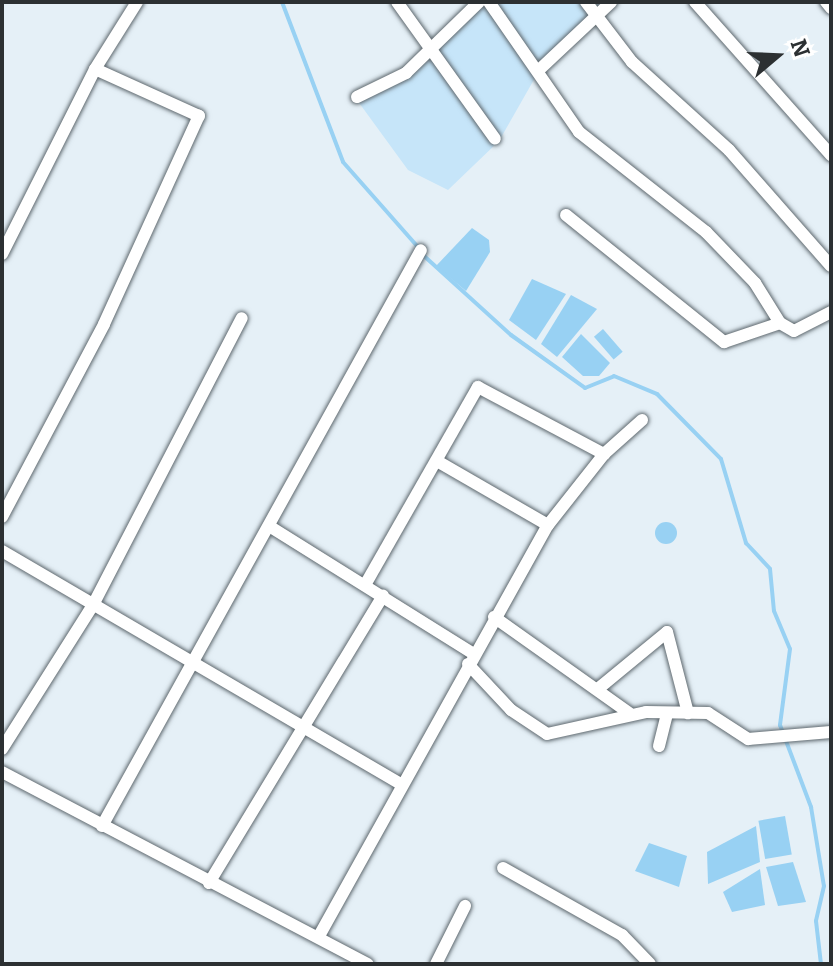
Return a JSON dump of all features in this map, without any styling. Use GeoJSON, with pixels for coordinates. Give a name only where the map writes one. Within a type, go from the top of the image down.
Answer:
{"type":"FeatureCollection","features":[{"type":"Feature","properties":{"kind":"street"},"geometry":{"type":"LineString","coordinates":[[2,254],[95,69],[137,2]]}},
{"type":"Feature","properties":{"kind":"street"},"geometry":{"type":"LineString","coordinates":[[397,2],[433,47],[495,139]]}},
{"type":"Feature","properties":{"kind":"street"},"geometry":{"type":"LineString","coordinates":[[357,97],[406,73],[479,2]]}},
{"type":"Feature","properties":{"kind":"street"},"geometry":{"type":"LineString","coordinates":[[489,2],[540,69],[579,132],[706,232],[744,270],[780,323],[794,331],[831,312]]}},
{"type":"Feature","properties":{"kind":"street"},"geometry":{"type":"LineString","coordinates":[[586,2],[632,62],[729,150],[831,266]]}},
{"type":"Feature","properties":{"kind":"street"},"geometry":{"type":"LineString","coordinates":[[540,69],[598,20],[611,2]]}},
{"type":"Feature","properties":{"kind":"street"},"geometry":{"type":"LineString","coordinates":[[695,2],[831,155]]}},
{"type":"Feature","properties":{"kind":"street"},"geometry":{"type":"LineString","coordinates":[[826,2],[831,8]]}},
{"type":"Feature","properties":{"kind":"street"},"geometry":{"type":"LineString","coordinates":[[2,517],[104,324],[199,116],[95,69]]}},
{"type":"Feature","properties":{"kind":"street"},"geometry":{"type":"LineString","coordinates":[[566,215],[724,342],[780,323]]}},
{"type":"Feature","properties":{"kind":"street"},"geometry":{"type":"LineString","coordinates":[[102,826],[421,250]]}},
{"type":"Feature","properties":{"kind":"street"},"geometry":{"type":"LineString","coordinates":[[2,749],[93,605],[242,318]]}},
{"type":"Feature","properties":{"kind":"street"},"geometry":{"type":"LineString","coordinates":[[365,585],[480,386],[604,454]]}},
{"type":"Feature","properties":{"kind":"street"},"geometry":{"type":"LineString","coordinates":[[319,936],[548,525],[604,454],[642,420]]}},
{"type":"Feature","properties":{"kind":"street"},"geometry":{"type":"LineString","coordinates":[[437,461],[548,525]]}},
{"type":"Feature","properties":{"kind":"street"},"geometry":{"type":"LineString","coordinates":[[269,526],[383,596],[471,659],[511,710],[547,734],[629,713],[720,716],[748,739],[783,733],[831,732]]}},
{"type":"Feature","properties":{"kind":"street"},"geometry":{"type":"LineString","coordinates":[[2,551],[193,664],[305,723],[402,785]]}},
{"type":"Feature","properties":{"kind":"street"},"geometry":{"type":"LineString","coordinates":[[209,883],[383,596]]}},
{"type":"Feature","properties":{"kind":"street"},"geometry":{"type":"LineString","coordinates":[[494,617],[599,688],[629,713]]}},
{"type":"Feature","properties":{"kind":"street"},"geometry":{"type":"LineString","coordinates":[[599,688],[667,632],[688,713]]}},
{"type":"Feature","properties":{"kind":"street"},"geometry":{"type":"LineString","coordinates":[[659,746],[667,713]]}},
{"type":"Feature","properties":{"kind":"street"},"geometry":{"type":"LineString","coordinates":[[2,772],[368,964]]}},
{"type":"Feature","properties":{"kind":"street"},"geometry":{"type":"LineString","coordinates":[[503,868],[622,935],[650,964]]}},
{"type":"Feature","properties":{"kind":"street"},"geometry":{"type":"LineString","coordinates":[[436,964],[465,906]]}},
{"type":"Feature","properties":{"kind":"shaded area"},"geometry":{"type":"Polygon","coordinates":[[[482,2],[611,2],[540,69],[499,141],[448,190],[408,170],[357,100],[385,86],[482,2]]]}},
{"type":"Feature","properties":{"kind":"water"},"geometry":{"type":"Polygon","coordinates":[[[472,228],[489,240],[490,252],[466,291],[436,266],[472,228]]]}},
{"type":"Feature","properties":{"kind":"water"},"geometry":{"type":"Polygon","coordinates":[[[532,279],[566,294],[536,340],[509,320],[532,279]]]}},
{"type":"Feature","properties":{"kind":"water"},"geometry":{"type":"Polygon","coordinates":[[[571,295],[597,309],[557,357],[541,344],[571,295]]]}},
{"type":"Feature","properties":{"kind":"water"},"geometry":{"type":"Polygon","coordinates":[[[603,329],[623,352],[614,360],[594,337],[603,329]]]}},
{"type":"Feature","properties":{"kind":"water"},"geometry":{"type":"Polygon","coordinates":[[[581,334],[610,363],[599,376],[583,376],[562,357],[581,334]]]}},
{"type":"Feature","properties":{"kind":"water"},"geometry":{"type":"Polygon","coordinates":[[[666,522],[674,525],[677,533],[674,541],[666,544],[658,541],[655,533],[658,525],[666,522]]]}},
{"type":"Feature","properties":{"kind":"water"},"geometry":{"type":"Polygon","coordinates":[[[785,816],[792,854],[765,859],[758,821],[785,816]]]}},
{"type":"Feature","properties":{"kind":"water"},"geometry":{"type":"Polygon","coordinates":[[[756,826],[760,862],[708,884],[707,852],[756,826]]]}},
{"type":"Feature","properties":{"kind":"water"},"geometry":{"type":"Polygon","coordinates":[[[649,843],[687,856],[679,887],[635,871],[649,843]]]}},
{"type":"Feature","properties":{"kind":"water"},"geometry":{"type":"Polygon","coordinates":[[[793,862],[806,902],[778,906],[766,867],[793,862]]]}},
{"type":"Feature","properties":{"kind":"water"},"geometry":{"type":"Polygon","coordinates":[[[760,869],[765,905],[732,912],[723,892],[760,869]]]}},
{"type":"Feature","properties":{"kind":"waterway"},"geometry":{"type":"LineString","coordinates":[[282,2],[343,162],[418,247]]}},
{"type":"Feature","properties":{"kind":"waterway"},"geometry":{"type":"LineString","coordinates":[[423,255],[511,335],[585,388],[614,376],[657,394],[721,459],[746,543],[770,569],[774,611],[790,649],[780,725],[811,807],[824,886],[816,921],[821,964]]}}]}
